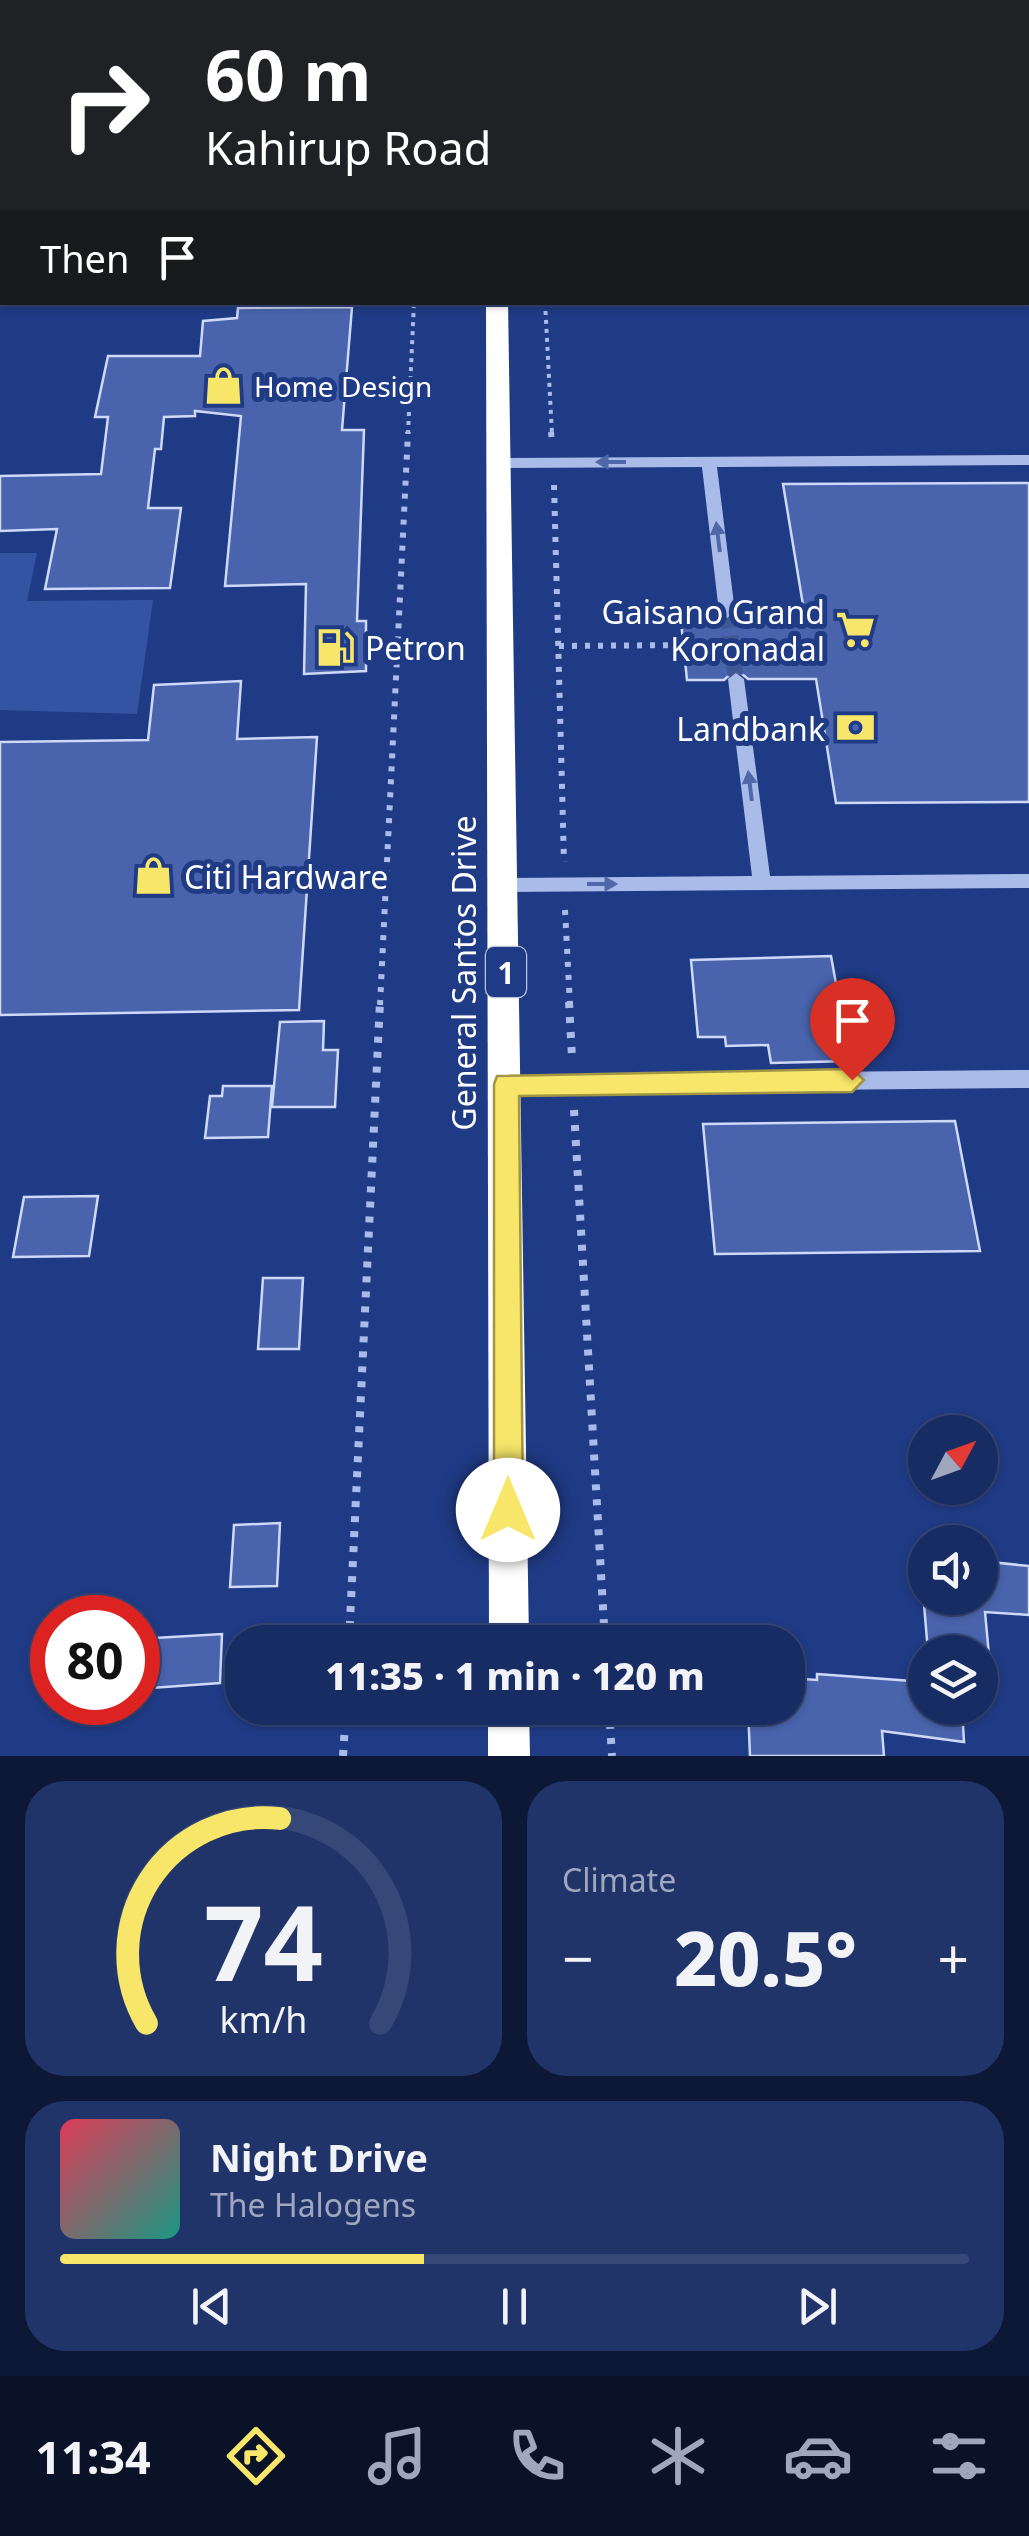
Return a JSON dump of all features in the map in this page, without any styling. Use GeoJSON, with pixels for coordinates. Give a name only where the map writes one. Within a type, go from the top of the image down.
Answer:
{"type":"FeatureCollection","features":[{"type":"Feature","properties":{"kind":"highway","name":"General Santos Drive"},"geometry":{"type":"LineString","coordinates":[[497,305],[509,1625]]}},
{"type":"Feature","properties":{"kind":"highway"},"geometry":{"type":"LineString","coordinates":[[509,1725],[509,1756]]}},
{"type":"Feature","properties":{"kind":"street"},"geometry":{"type":"LineString","coordinates":[[501,463],[1029,460]]}},
{"type":"Feature","properties":{"kind":"street"},"geometry":{"type":"LineString","coordinates":[[708,462],[727,612]]}},
{"type":"Feature","properties":{"kind":"street"},"geometry":{"type":"LineString","coordinates":[[736,680],[762,882]]}},
{"type":"Feature","properties":{"kind":"street"},"geometry":{"type":"LineString","coordinates":[[505,885],[1029,881]]}},
{"type":"Feature","properties":{"kind":"street"},"geometry":{"type":"LineString","coordinates":[[506,1084],[1029,1079]]}},
{"type":"Feature","properties":{"kind":"path"},"geometry":{"type":"LineString","coordinates":[[350,1625],[414,305]]}},
{"type":"Feature","properties":{"kind":"path"},"geometry":{"type":"LineString","coordinates":[[545,305],[564,884],[604,1625]]}},
{"type":"Feature","properties":{"kind":"path"},"geometry":{"type":"LineString","coordinates":[[559,646],[684,645]]}},
{"type":"Feature","properties":{"kind":"path"},"geometry":{"type":"LineString","coordinates":[[344,1756],[345,1725]]}},
{"type":"Feature","properties":{"kind":"path"},"geometry":{"type":"LineString","coordinates":[[610,1725],[612,1756]]}},
{"type":"Feature","properties":{"kind":"shaded area"},"geometry":{"type":"Polygon","coordinates":[[[0,553],[37,553],[27,601],[153,600],[137,714],[0,710],[0,553]]]}},
{"type":"Feature","properties":{"kind":"building"},"geometry":{"type":"Polygon","coordinates":[[[352,307],[342,430],[364,430],[357,621],[366,621],[366,671],[304,674],[306,584],[225,586],[241,416],[195,411],[195,416],[164,417],[161,449],[155,449],[148,508],[181,508],[170,588],[45,589],[57,529],[0,531],[0,476],[101,474],[108,417],[95,417],[108,356],[200,356],[203,321],[237,318],[238,308],[352,307]]]}},
{"type":"Feature","properties":{"kind":"building","name":"Gaisano Grand Koronadal"},"geometry":{"type":"Polygon","coordinates":[[[1029,483],[1029,802],[836,803],[816,679],[748,679],[736,669],[724,680],[687,680],[680,612],[715,612],[727,622],[739,612],[804,611],[783,484],[1029,483]]]}},
{"type":"Feature","properties":{"kind":"building","name":"Citi Hardware"},"geometry":{"type":"Polygon","coordinates":[[[241,681],[237,739],[317,737],[299,1010],[0,1015],[0,742],[148,740],[154,685],[241,681]]]}},
{"type":"Feature","properties":{"kind":"building"},"geometry":{"type":"Polygon","coordinates":[[[831,956],[850,1061],[771,1063],[768,1045],[726,1046],[725,1037],[698,1037],[691,960],[831,956]]]}},
{"type":"Feature","properties":{"kind":"building"},"geometry":{"type":"Polygon","coordinates":[[[324,1021],[323,1050],[338,1050],[335,1107],[272,1107],[280,1022],[324,1021]]]}},
{"type":"Feature","properties":{"kind":"building"},"geometry":{"type":"Polygon","coordinates":[[[223,1086],[272,1086],[268,1137],[205,1138],[210,1096],[222,1096],[223,1086]]]}},
{"type":"Feature","properties":{"kind":"building"},"geometry":{"type":"Polygon","coordinates":[[[955,1121],[980,1251],[715,1254],[703,1124],[955,1121]]]}},
{"type":"Feature","properties":{"kind":"building"},"geometry":{"type":"Polygon","coordinates":[[[98,1196],[89,1256],[13,1257],[24,1197],[98,1196]]]}},
{"type":"Feature","properties":{"kind":"building"},"geometry":{"type":"Polygon","coordinates":[[[263,1278],[303,1278],[299,1349],[258,1349],[263,1278]]]}},
{"type":"Feature","properties":{"kind":"building"},"geometry":{"type":"Polygon","coordinates":[[[280,1523],[277,1586],[230,1587],[234,1525],[280,1523]]]}},
{"type":"Feature","properties":{"kind":"building"},"geometry":{"type":"Polygon","coordinates":[[[998,1563],[1029,1566],[1029,1615],[998,1613],[998,1563]]]}},
{"type":"Feature","properties":{"kind":"building"},"geometry":{"type":"Polygon","coordinates":[[[925,1615],[985,1615],[987,1635],[927,1635],[925,1615]]]}},
{"type":"Feature","properties":{"kind":"building"},"geometry":{"type":"Polygon","coordinates":[[[222,1634],[220,1683],[160,1687],[160,1638],[222,1634]]]}},
{"type":"Feature","properties":{"kind":"building"},"geometry":{"type":"Polygon","coordinates":[[[817,1674],[908,1681],[908,1725],[963,1725],[964,1742],[882,1731],[884,1756],[750,1756],[749,1725],[805,1725],[805,1679],[817,1680],[817,1674]]]}},
{"type":"Feature","properties":{"kind":"tunnel"},"geometry":{"type":"LineString","coordinates":[[727,612],[736,679]]}},
{"type":"Feature","properties":{"kind":"place","name":"Home Design"},"geometry":{"type":"Point","coordinates":[224,386]}},
{"type":"Feature","properties":{"kind":"place","name":"Gaisano Grand Koronadal"},"geometry":{"type":"Point","coordinates":[855,629]}},
{"type":"Feature","properties":{"kind":"place","name":"Petron"},"geometry":{"type":"Point","coordinates":[335,647]}},
{"type":"Feature","properties":{"kind":"place","name":"Landbank"},"geometry":{"type":"Point","coordinates":[855,728]}},
{"type":"Feature","properties":{"kind":"place","name":"Citi Hardware"},"geometry":{"type":"Point","coordinates":[154,876]}},
{"type":"Feature","properties":{"kind":"route"},"geometry":{"type":"LineString","coordinates":[[508,1510],[506,1084],[852,1080]]}}]}
